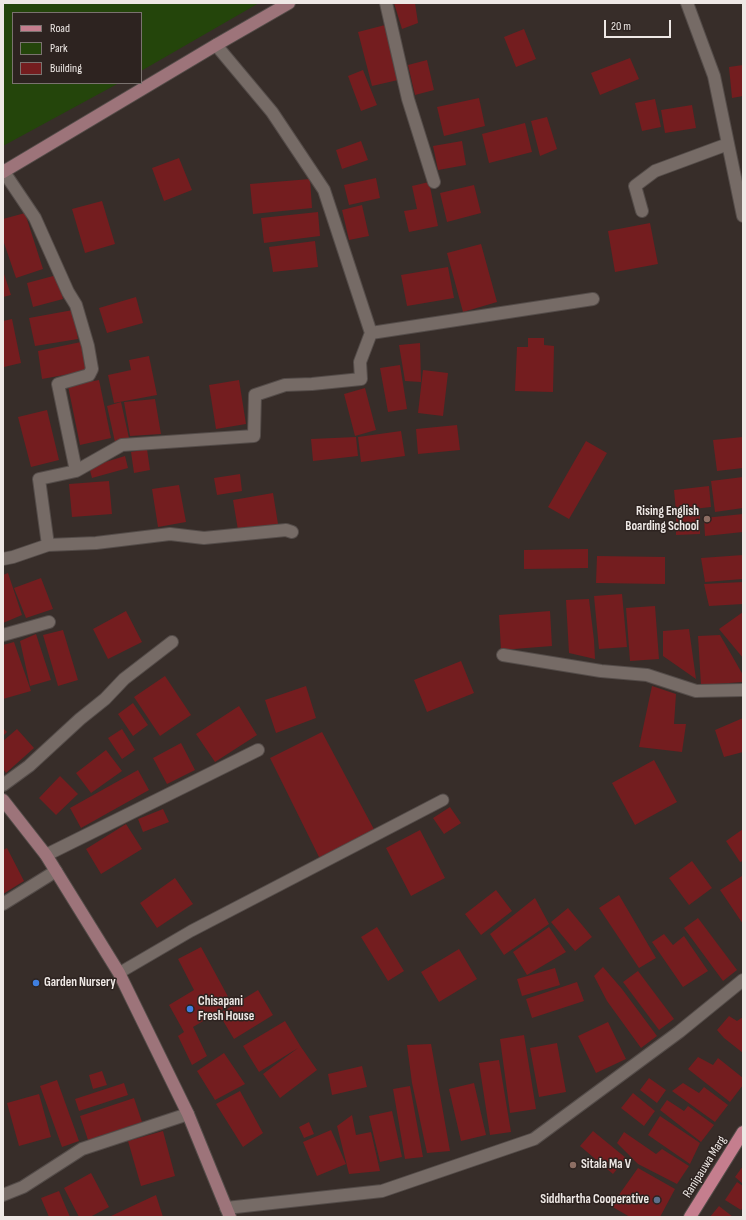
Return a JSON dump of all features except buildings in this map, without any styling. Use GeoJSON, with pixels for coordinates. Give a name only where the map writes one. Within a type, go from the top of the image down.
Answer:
{"type":"FeatureCollection","features":[{"type":"Feature","properties":{"kind":"main road"},"geometry":{"type":"LineString","coordinates":[[4,172],[289,3]]}},
{"type":"Feature","properties":{"kind":"main road"},"geometry":{"type":"LineString","coordinates":[[3,800],[46,855],[119,973],[188,1114],[228,1212]]}},
{"type":"Feature","properties":{"kind":"main road","name":"Ranipauwa Marg"},"geometry":{"type":"LineString","coordinates":[[690,1217],[743,1132]]}},
{"type":"Feature","properties":{"kind":"street"},"geometry":{"type":"LineString","coordinates":[[386,3],[408,99],[434,182]]}},
{"type":"Feature","properties":{"kind":"street"},"geometry":{"type":"LineString","coordinates":[[687,3],[714,76],[743,216]]}},
{"type":"Feature","properties":{"kind":"street"},"geometry":{"type":"LineString","coordinates":[[48,545],[38,479],[76,470],[122,445],[254,436],[255,395],[286,385],[361,379],[360,362],[371,333],[324,190],[272,112],[216,45]]}},
{"type":"Feature","properties":{"kind":"street"},"geometry":{"type":"LineString","coordinates":[[642,210],[635,186],[655,171],[728,144]]}},
{"type":"Feature","properties":{"kind":"street"},"geometry":{"type":"LineString","coordinates":[[4,172],[35,218],[68,292],[76,305],[88,346],[92,369],[89,375],[58,384],[76,470]]}},
{"type":"Feature","properties":{"kind":"street"},"geometry":{"type":"LineString","coordinates":[[371,333],[593,299]]}},
{"type":"Feature","properties":{"kind":"street"},"geometry":{"type":"LineString","coordinates":[[3,559],[13,558],[48,545],[96,543],[170,534],[204,538],[286,530],[292,532]]}},
{"type":"Feature","properties":{"kind":"street"},"geometry":{"type":"LineString","coordinates":[[3,635],[49,622]]}},
{"type":"Feature","properties":{"kind":"street"},"geometry":{"type":"LineString","coordinates":[[3,785],[29,766],[80,719],[105,699],[124,679],[172,642]]}},
{"type":"Feature","properties":{"kind":"street"},"geometry":{"type":"LineString","coordinates":[[503,655],[601,671],[647,675],[696,691],[743,690]]}},
{"type":"Feature","properties":{"kind":"street"},"geometry":{"type":"LineString","coordinates":[[46,855],[258,750]]}},
{"type":"Feature","properties":{"kind":"street"},"geometry":{"type":"LineString","coordinates":[[3,904],[56,871]]}},
{"type":"Feature","properties":{"kind":"street"},"geometry":{"type":"LineString","coordinates":[[228,1212],[382,1191],[534,1139],[679,1032],[743,980]]}},
{"type":"Feature","properties":{"kind":"street"},"geometry":{"type":"LineString","coordinates":[[3,1195],[23,1187],[82,1149],[188,1114]]}},
{"type":"Feature","properties":{"kind":"lane"},"geometry":{"type":"LineString","coordinates":[[119,973],[191,931],[443,800]]}},
{"type":"Feature","properties":{"kind":"green space"},"geometry":{"type":"Polygon","coordinates":[[[3,3],[259,3],[142,70],[142,12],[12,12],[12,84],[117,84],[3,146],[3,3]]]}},
{"type":"Feature","properties":{"kind":"place","name":"Rising English Boarding School"},"geometry":{"type":"Point","coordinates":[707,519]}},
{"type":"Feature","properties":{"kind":"place","name":"Garden Nursery"},"geometry":{"type":"Point","coordinates":[36,983]}},
{"type":"Feature","properties":{"kind":"place","name":"Chisapani Fresh House"},"geometry":{"type":"Point","coordinates":[190,1009]}},
{"type":"Feature","properties":{"kind":"place","name":"Sitala Ma V"},"geometry":{"type":"Point","coordinates":[573,1165]}},
{"type":"Feature","properties":{"kind":"place","name":"Siddhartha Cooperative"},"geometry":{"type":"Point","coordinates":[657,1200]}}]}
